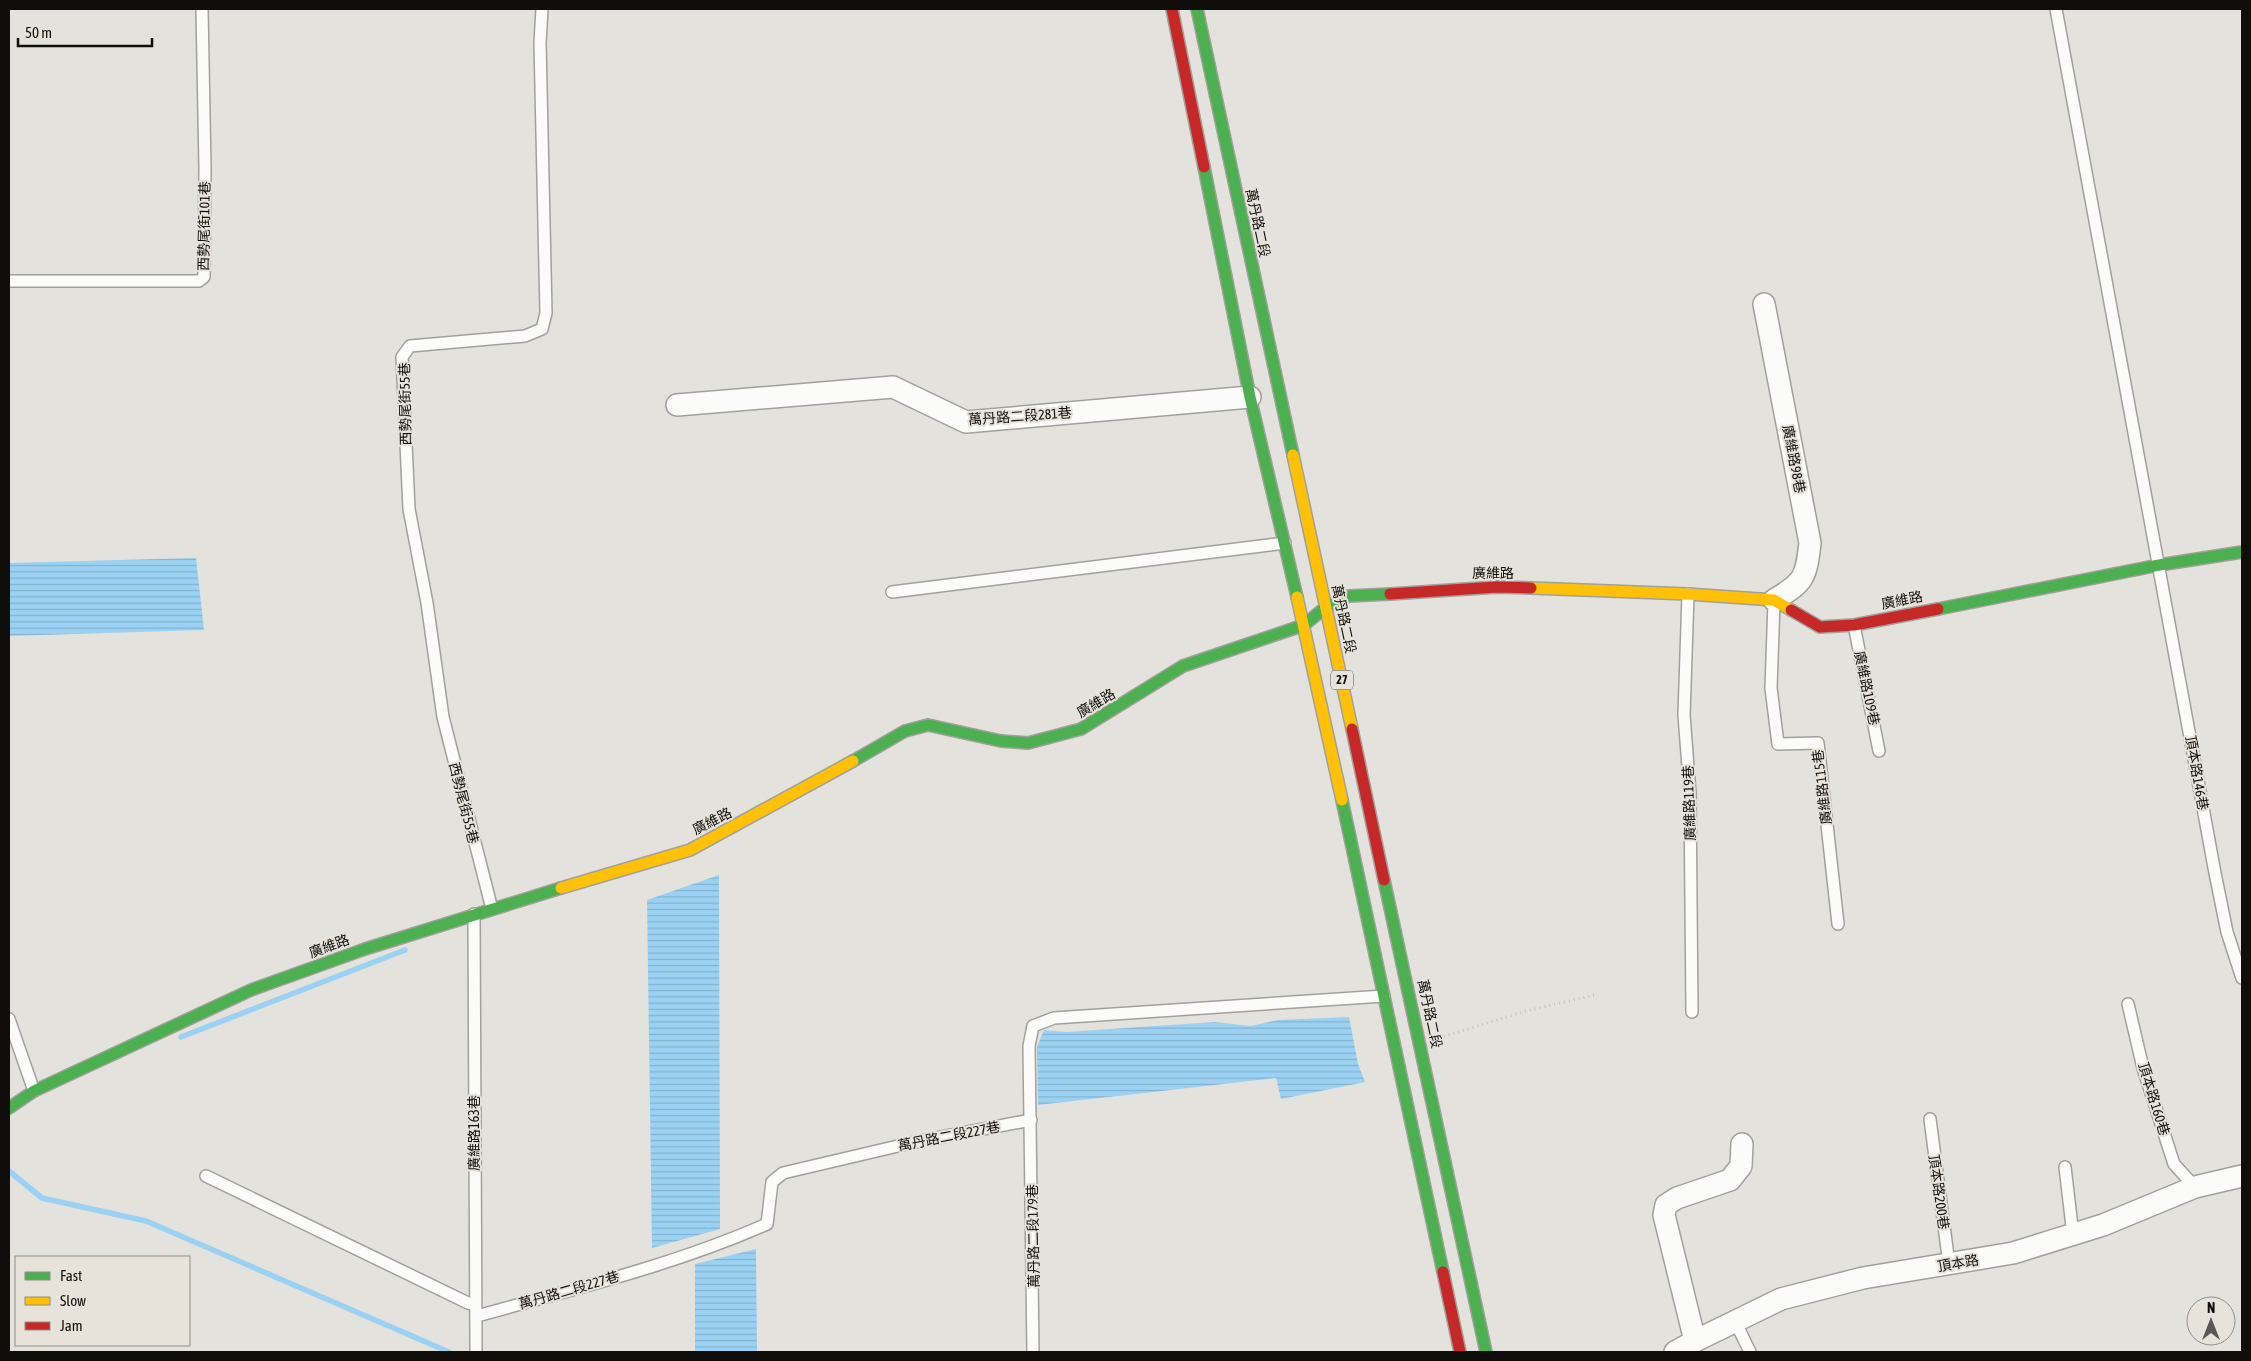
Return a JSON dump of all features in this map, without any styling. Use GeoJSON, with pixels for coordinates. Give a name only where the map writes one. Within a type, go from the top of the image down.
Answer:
{"type":"FeatureCollection","features":[{"type":"Feature","properties":{"kind":"main road","name":"萬丹路二段"},"geometry":{"type":"LineString","coordinates":[[1172,9],[1250,396],[1298,541],[1326,607],[1486,1352]]}},
{"type":"Feature","properties":{"kind":"main road","name":"萬丹路二段"},"geometry":{"type":"LineString","coordinates":[[1197,9],[1298,541],[1304,625],[1460,1352]]}},
{"type":"Feature","properties":{"kind":"main road","name":"廣維路"},"geometry":{"type":"LineString","coordinates":[[9,1108],[34,1091],[250,990],[364,949],[474,914],[690,850],[751,818],[905,731],[928,725],[1001,741],[1028,743],[1081,730],[1183,666],[1304,625],[1326,607],[1349,596],[1497,587],[1688,594],[1774,600],[1820,627],[1854,625],[2159,565],[2242,552]]}},
{"type":"Feature","properties":{"kind":"street","name":"廣維路98巷"},"geometry":{"type":"LineString","coordinates":[[1764,304],[1810,543],[1806,572],[1792,590],[1774,600]]}},
{"type":"Feature","properties":{"kind":"street","name":"萬丹路二段281巷"},"geometry":{"type":"LineString","coordinates":[[677,406],[893,387],[966,422],[1250,396]]}},
{"type":"Feature","properties":{"kind":"street"},"geometry":{"type":"LineString","coordinates":[[1695,1341],[1664,1216],[1666,1205],[1676,1198],[1730,1180],[1741,1166],[1742,1144]]}},
{"type":"Feature","properties":{"kind":"street","name":"頂本路"},"geometry":{"type":"LineString","coordinates":[[1675,1352],[1781,1299],[1863,1278],[2014,1254],[2103,1225],[2195,1187],[2242,1176]]}},
{"type":"Feature","properties":{"kind":"lane","name":"西勢尾街101巷"},"geometry":{"type":"LineString","coordinates":[[9,281],[155,283],[200,281],[204,277],[205,168],[202,9]]}},
{"type":"Feature","properties":{"kind":"lane","name":"西勢尾街55巷"},"geometry":{"type":"LineString","coordinates":[[492,909],[443,717],[427,602],[409,509],[402,357],[410,346],[525,336],[542,329],[546,313],[540,42],[542,9]]}},
{"type":"Feature","properties":{"kind":"lane","name":"頂本路146巷"},"geometry":{"type":"LineString","coordinates":[[2056,9],[2217,882],[2227,932],[2242,978]]}},
{"type":"Feature","properties":{"kind":"lane"},"geometry":{"type":"LineString","coordinates":[[892,592],[1298,541]]}},
{"type":"Feature","properties":{"kind":"lane","name":"廣維路119巷"},"geometry":{"type":"LineString","coordinates":[[1688,594],[1684,716],[1690,793],[1692,1012]]}},
{"type":"Feature","properties":{"kind":"lane","name":"廣維路115巷"},"geometry":{"type":"LineString","coordinates":[[1774,600],[1772,688],[1778,744],[1818,743],[1838,924]]}},
{"type":"Feature","properties":{"kind":"lane","name":"廣維路109巷"},"geometry":{"type":"LineString","coordinates":[[1854,625],[1879,751]]}},
{"type":"Feature","properties":{"kind":"lane","name":"廣維路163巷"},"geometry":{"type":"LineString","coordinates":[[474,914],[476,1352]]}},
{"type":"Feature","properties":{"kind":"lane"},"geometry":{"type":"LineString","coordinates":[[1031,1120],[1029,1046],[1033,1026],[1054,1018],[1384,996]]}},
{"type":"Feature","properties":{"kind":"lane","name":"頂本路160巷"},"geometry":{"type":"LineString","coordinates":[[2128,1004],[2143,1068],[2174,1164],[2195,1187]]}},
{"type":"Feature","properties":{"kind":"lane"},"geometry":{"type":"LineString","coordinates":[[9,1020],[34,1091]]}},
{"type":"Feature","properties":{"kind":"lane","name":"頂本路200巷"},"geometry":{"type":"LineString","coordinates":[[1930,1118],[1949,1264]]}},
{"type":"Feature","properties":{"kind":"lane","name":"萬丹路二段227巷"},"geometry":{"type":"LineString","coordinates":[[476,1310],[614,1278],[732,1240],[767,1224],[772,1182],[783,1173],[914,1142],[1031,1120]]}},
{"type":"Feature","properties":{"kind":"lane","name":"萬丹路二段179巷"},"geometry":{"type":"LineString","coordinates":[[1031,1120],[1033,1352]]}},
{"type":"Feature","properties":{"kind":"lane"},"geometry":{"type":"LineString","coordinates":[[2065,1167],[2073,1235]]}},
{"type":"Feature","properties":{"kind":"lane"},"geometry":{"type":"LineString","coordinates":[[206,1176],[468,1303],[476,1310]]}},
{"type":"Feature","properties":{"kind":"lane"},"geometry":{"type":"LineString","coordinates":[[1735,1321],[1750,1352]]}},
{"type":"Feature","properties":{"kind":"path"},"geometry":{"type":"LineString","coordinates":[[1421,1044],[1526,1011],[1598,994]]}},
{"type":"Feature","properties":{"kind":"water"},"geometry":{"type":"Polygon","coordinates":[[[196,558],[204,630],[9,636],[9,563],[196,558]]]}},
{"type":"Feature","properties":{"kind":"water"},"geometry":{"type":"Polygon","coordinates":[[[719,875],[720,1229],[652,1248],[647,900],[719,875]]]}},
{"type":"Feature","properties":{"kind":"water"},"geometry":{"type":"Polygon","coordinates":[[[1349,1017],[1358,1064],[1365,1082],[1281,1099],[1276,1078],[1038,1105],[1037,1047],[1044,1030],[1066,1032],[1215,1022],[1251,1026],[1278,1020],[1349,1017]]]}},
{"type":"Feature","properties":{"kind":"water"},"geometry":{"type":"Polygon","coordinates":[[[756,1249],[757,1352],[695,1352],[695,1264],[756,1249]]]}},
{"type":"Feature","properties":{"kind":"waterway"},"geometry":{"type":"LineString","coordinates":[[181,1037],[405,950]]}},
{"type":"Feature","properties":{"kind":"waterway"},"geometry":{"type":"LineString","coordinates":[[9,1171],[42,1198],[146,1221],[449,1352]]}},
{"type":"Feature","properties":{"kind":"traffic: fast"},"geometry":{"type":"LineString","coordinates":[[1197,9],[1293,455]]}},
{"type":"Feature","properties":{"kind":"traffic: fast"},"geometry":{"type":"LineString","coordinates":[[1204,167],[1250,397],[1297,597]]}},
{"type":"Feature","properties":{"kind":"traffic: fast"},"geometry":{"type":"LineString","coordinates":[[1938,609],[2159,565],[2242,552]]}},
{"type":"Feature","properties":{"kind":"traffic: fast"},"geometry":{"type":"LineString","coordinates":[[853,761],[905,731],[928,725],[1001,741],[1028,743],[1081,729],[1183,666],[1304,625],[1326,607],[1349,596],[1390,594]]}},
{"type":"Feature","properties":{"kind":"traffic: fast"},"geometry":{"type":"LineString","coordinates":[[1342,800],[1443,1272]]}},
{"type":"Feature","properties":{"kind":"traffic: fast"},"geometry":{"type":"LineString","coordinates":[[1384,880],[1486,1352]]}},
{"type":"Feature","properties":{"kind":"traffic: fast"},"geometry":{"type":"LineString","coordinates":[[9,1108],[34,1091],[251,990],[365,949],[561,888]]}},
{"type":"Feature","properties":{"kind":"traffic: slow"},"geometry":{"type":"LineString","coordinates":[[1293,455],[1352,729]]}},
{"type":"Feature","properties":{"kind":"traffic: slow"},"geometry":{"type":"LineString","coordinates":[[1531,588],[1688,594],[1774,600],[1791,610]]}},
{"type":"Feature","properties":{"kind":"traffic: slow"},"geometry":{"type":"LineString","coordinates":[[1297,597],[1342,800]]}},
{"type":"Feature","properties":{"kind":"traffic: slow"},"geometry":{"type":"LineString","coordinates":[[561,888],[690,850],[853,761]]}},
{"type":"Feature","properties":{"kind":"traffic: jam"},"geometry":{"type":"LineString","coordinates":[[1172,9],[1204,167]]}},
{"type":"Feature","properties":{"kind":"traffic: jam"},"geometry":{"type":"LineString","coordinates":[[1390,594],[1497,587],[1531,588]]}},
{"type":"Feature","properties":{"kind":"traffic: jam"},"geometry":{"type":"LineString","coordinates":[[1791,610],[1820,627],[1854,625],[1938,609]]}},
{"type":"Feature","properties":{"kind":"traffic: jam"},"geometry":{"type":"LineString","coordinates":[[1352,729],[1384,880]]}},
{"type":"Feature","properties":{"kind":"traffic: jam"},"geometry":{"type":"LineString","coordinates":[[1443,1272],[1460,1352]]}}]}
